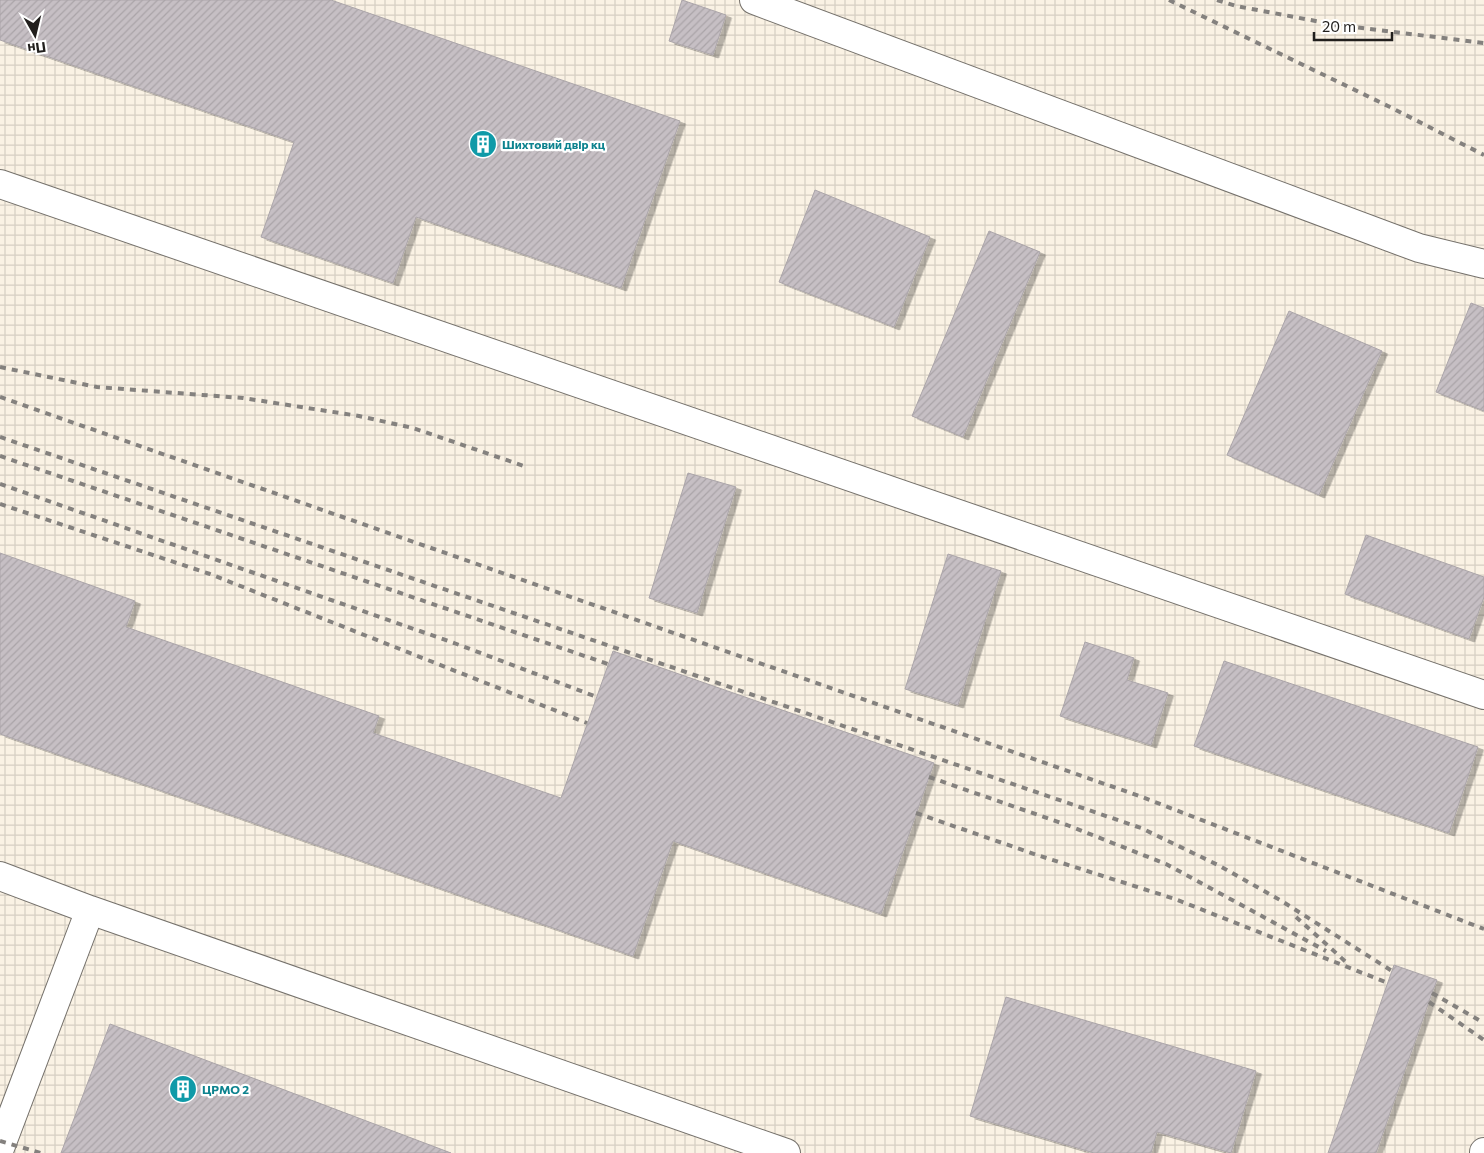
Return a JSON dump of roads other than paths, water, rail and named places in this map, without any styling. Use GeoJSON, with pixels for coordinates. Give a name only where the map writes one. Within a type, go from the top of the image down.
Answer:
{"type":"FeatureCollection","features":[{"type":"Feature","properties":{"kind":"street"},"geometry":{"type":"LineString","coordinates":[[754,0],[1419,248],[1484,264]]}},
{"type":"Feature","properties":{"kind":"street"},"geometry":{"type":"LineString","coordinates":[[0,184],[1484,696]]}},
{"type":"Feature","properties":{"kind":"street"},"geometry":{"type":"LineString","coordinates":[[0,876],[90,910],[786,1153]]}},
{"type":"Feature","properties":{"kind":"street"},"geometry":{"type":"LineString","coordinates":[[0,1148],[90,910]]}},
{"type":"Feature","properties":{"kind":"railway"},"geometry":{"type":"LineString","coordinates":[[1169,0],[1390,107],[1484,155]]}},
{"type":"Feature","properties":{"kind":"railway"},"geometry":{"type":"LineString","coordinates":[[1217,0],[1236,6],[1337,25],[1484,43]]}},
{"type":"Feature","properties":{"kind":"railway"},"geometry":{"type":"LineString","coordinates":[[0,367],[97,387],[243,398],[359,416],[413,428],[524,466]]}},
{"type":"Feature","properties":{"kind":"railway"},"geometry":{"type":"LineString","coordinates":[[0,397],[1142,797],[1484,929]]}},
{"type":"Feature","properties":{"kind":"railway"},"geometry":{"type":"LineString","coordinates":[[0,437],[1141,828],[1218,865],[1280,900],[1392,971]]}},
{"type":"Feature","properties":{"kind":"railway"},"geometry":{"type":"LineString","coordinates":[[0,456],[608,664]]}},
{"type":"Feature","properties":{"kind":"railway"},"geometry":{"type":"LineString","coordinates":[[0,484],[454,643],[597,697]]}},
{"type":"Feature","properties":{"kind":"railway"},"geometry":{"type":"LineString","coordinates":[[0,504],[210,574],[587,723]]}},
{"type":"Feature","properties":{"kind":"railway"},"geometry":{"type":"LineString","coordinates":[[929,777],[1067,825],[1166,864],[1326,951]]}},
{"type":"Feature","properties":{"kind":"railway"},"geometry":{"type":"LineString","coordinates":[[916,813],[1037,855],[1175,899],[1388,983]]}},
{"type":"Feature","properties":{"kind":"railway"},"geometry":{"type":"LineString","coordinates":[[1296,917],[1346,962]]}},
{"type":"Feature","properties":{"kind":"railway"},"geometry":{"type":"LineString","coordinates":[[1432,993],[1484,1023]]}},
{"type":"Feature","properties":{"kind":"railway"},"geometry":{"type":"LineString","coordinates":[[1429,1002],[1484,1040]]}},
{"type":"Feature","properties":{"kind":"railway"},"geometry":{"type":"LineString","coordinates":[[0,1141],[41,1153]]}},
{"type":"Feature","properties":{"kind":"place","name":"Шихтовий двір кц"},"geometry":{"type":"Point","coordinates":[483,144]}},
{"type":"Feature","properties":{"kind":"place","name":"ЦРМО 2"},"geometry":{"type":"Point","coordinates":[183,1089]}}]}
